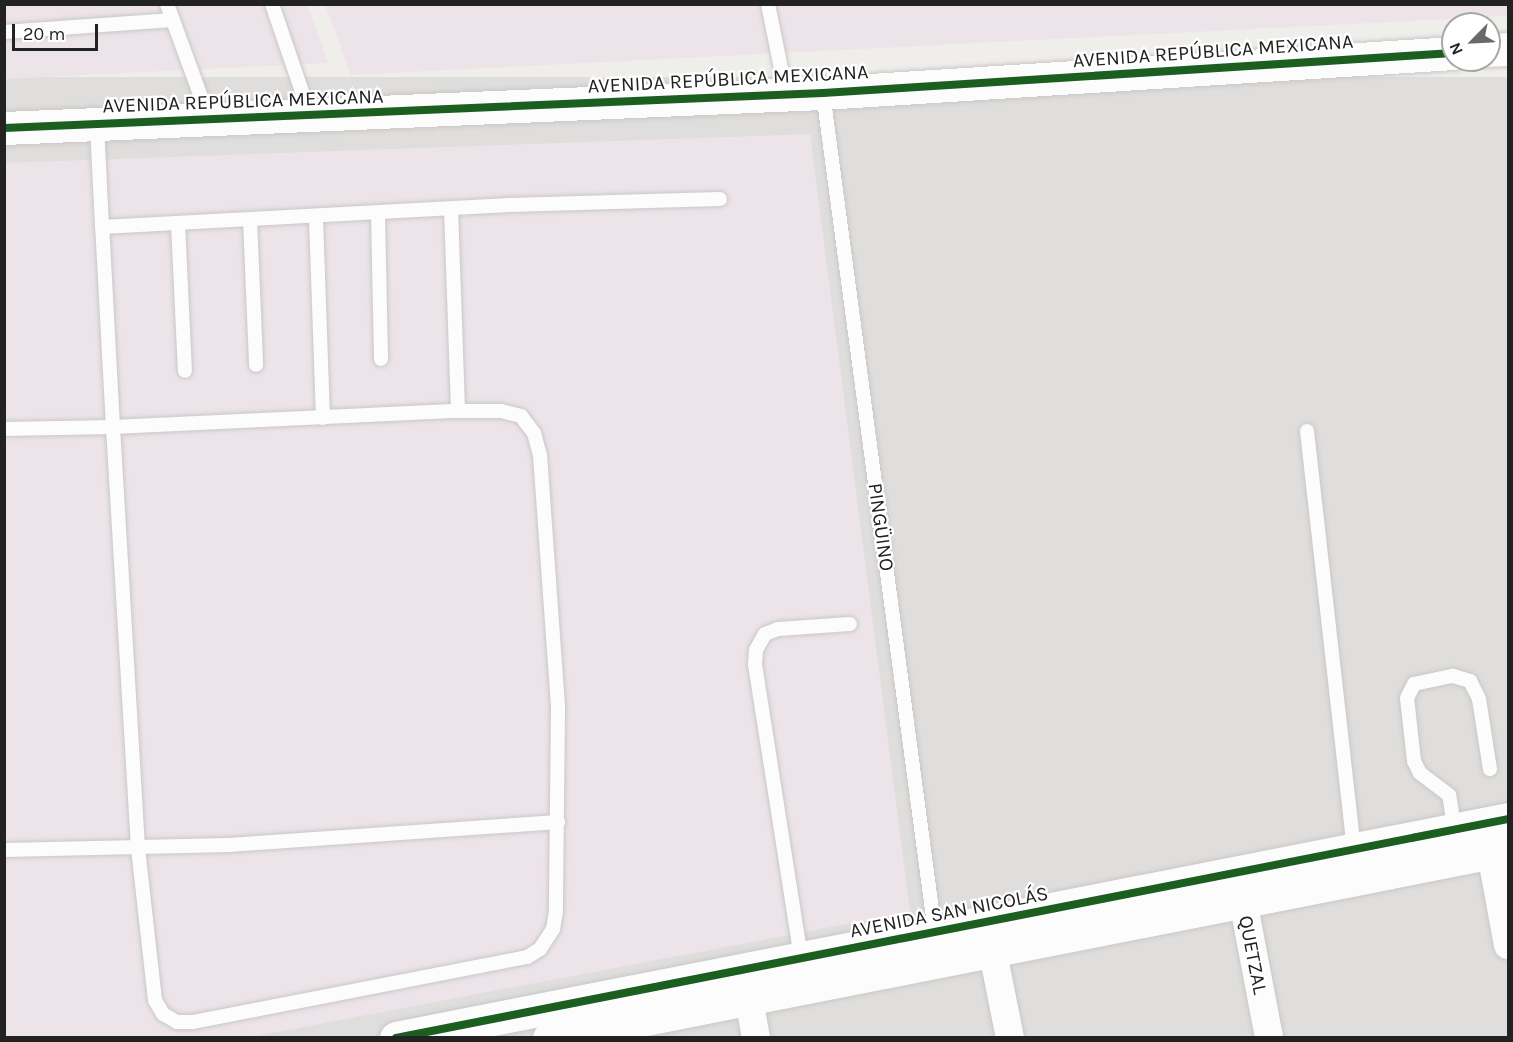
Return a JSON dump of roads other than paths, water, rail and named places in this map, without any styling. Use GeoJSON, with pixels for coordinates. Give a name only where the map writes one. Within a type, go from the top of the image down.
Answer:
{"type":"FeatureCollection","features":[{"type":"Feature","properties":{"kind":"street","name":"AVENIDA REPÚBLICA MEXICANA"},"geometry":{"type":"LineString","coordinates":[[4,128],[823,93],[1441,53]]}},
{"type":"Feature","properties":{"kind":"street","name":"AVENIDA SAN NICOLÁS"},"geometry":{"type":"LineString","coordinates":[[396,1038],[496,1028],[746,984],[1485,838]]}},
{"type":"Feature","properties":{"kind":"street"},"geometry":{"type":"LineString","coordinates":[[1485,838],[1509,945]]}},
{"type":"Feature","properties":{"kind":"street","name":"QUETZAL"},"geometry":{"type":"LineString","coordinates":[[1240,886],[1269,1038]]}},
{"type":"Feature","properties":{"kind":"street"},"geometry":{"type":"LineString","coordinates":[[989,936],[1010,1038]]}},
{"type":"Feature","properties":{"kind":"street","name":"AVENIDA SAN NICOLÁS"},"geometry":{"type":"LineString","coordinates":[[549,1038],[746,984]]}},
{"type":"Feature","properties":{"kind":"street"},"geometry":{"type":"LineString","coordinates":[[746,984],[756,1038]]}},
{"type":"Feature","properties":{"kind":"lane"},"geometry":{"type":"LineString","coordinates":[[167,4],[209,118]]}},
{"type":"Feature","properties":{"kind":"lane"},"geometry":{"type":"LineString","coordinates":[[272,4],[310,115]]}},
{"type":"Feature","properties":{"kind":"lane"},"geometry":{"type":"LineString","coordinates":[[768,4],[786,93]]}},
{"type":"Feature","properties":{"kind":"lane"},"geometry":{"type":"LineString","coordinates":[[4,32],[173,20]]}},
{"type":"Feature","properties":{"kind":"lane","name":"PINGÜINO"},"geometry":{"type":"LineString","coordinates":[[823,93],[937,946]]}},
{"type":"Feature","properties":{"kind":"lane"},"geometry":{"type":"LineString","coordinates":[[4,429],[113,427],[458,411],[501,411],[521,416],[534,433],[540,455],[558,708],[558,822],[554,929],[540,949],[527,957],[192,1022],[177,1022],[163,1014],[154,1000],[138,848],[113,427],[97,124]]}},
{"type":"Feature","properties":{"kind":"lane"},"geometry":{"type":"LineString","coordinates":[[102,227],[720,199]]}},
{"type":"Feature","properties":{"kind":"lane"},"geometry":{"type":"LineString","coordinates":[[451,210],[458,411]]}},
{"type":"Feature","properties":{"kind":"lane"},"geometry":{"type":"LineString","coordinates":[[378,214],[381,359]]}},
{"type":"Feature","properties":{"kind":"lane"},"geometry":{"type":"LineString","coordinates":[[316,218],[323,418]]}},
{"type":"Feature","properties":{"kind":"lane"},"geometry":{"type":"LineString","coordinates":[[250,219],[255,365]]}},
{"type":"Feature","properties":{"kind":"lane"},"geometry":{"type":"LineString","coordinates":[[178,224],[185,371]]}},
{"type":"Feature","properties":{"kind":"lane"},"geometry":{"type":"LineString","coordinates":[[1307,431],[1356,863]]}},
{"type":"Feature","properties":{"kind":"lane"},"geometry":{"type":"LineString","coordinates":[[803,973],[755,664],[756,650],[765,634],[778,629],[850,624]]}},
{"type":"Feature","properties":{"kind":"lane"},"geometry":{"type":"LineString","coordinates":[[1485,838],[1449,795],[1420,773],[1414,761],[1407,698],[1414,684],[1453,676],[1470,681],[1479,699],[1490,769]]}},
{"type":"Feature","properties":{"kind":"lane"},"geometry":{"type":"LineString","coordinates":[[4,850],[138,848],[558,822]]}}]}
